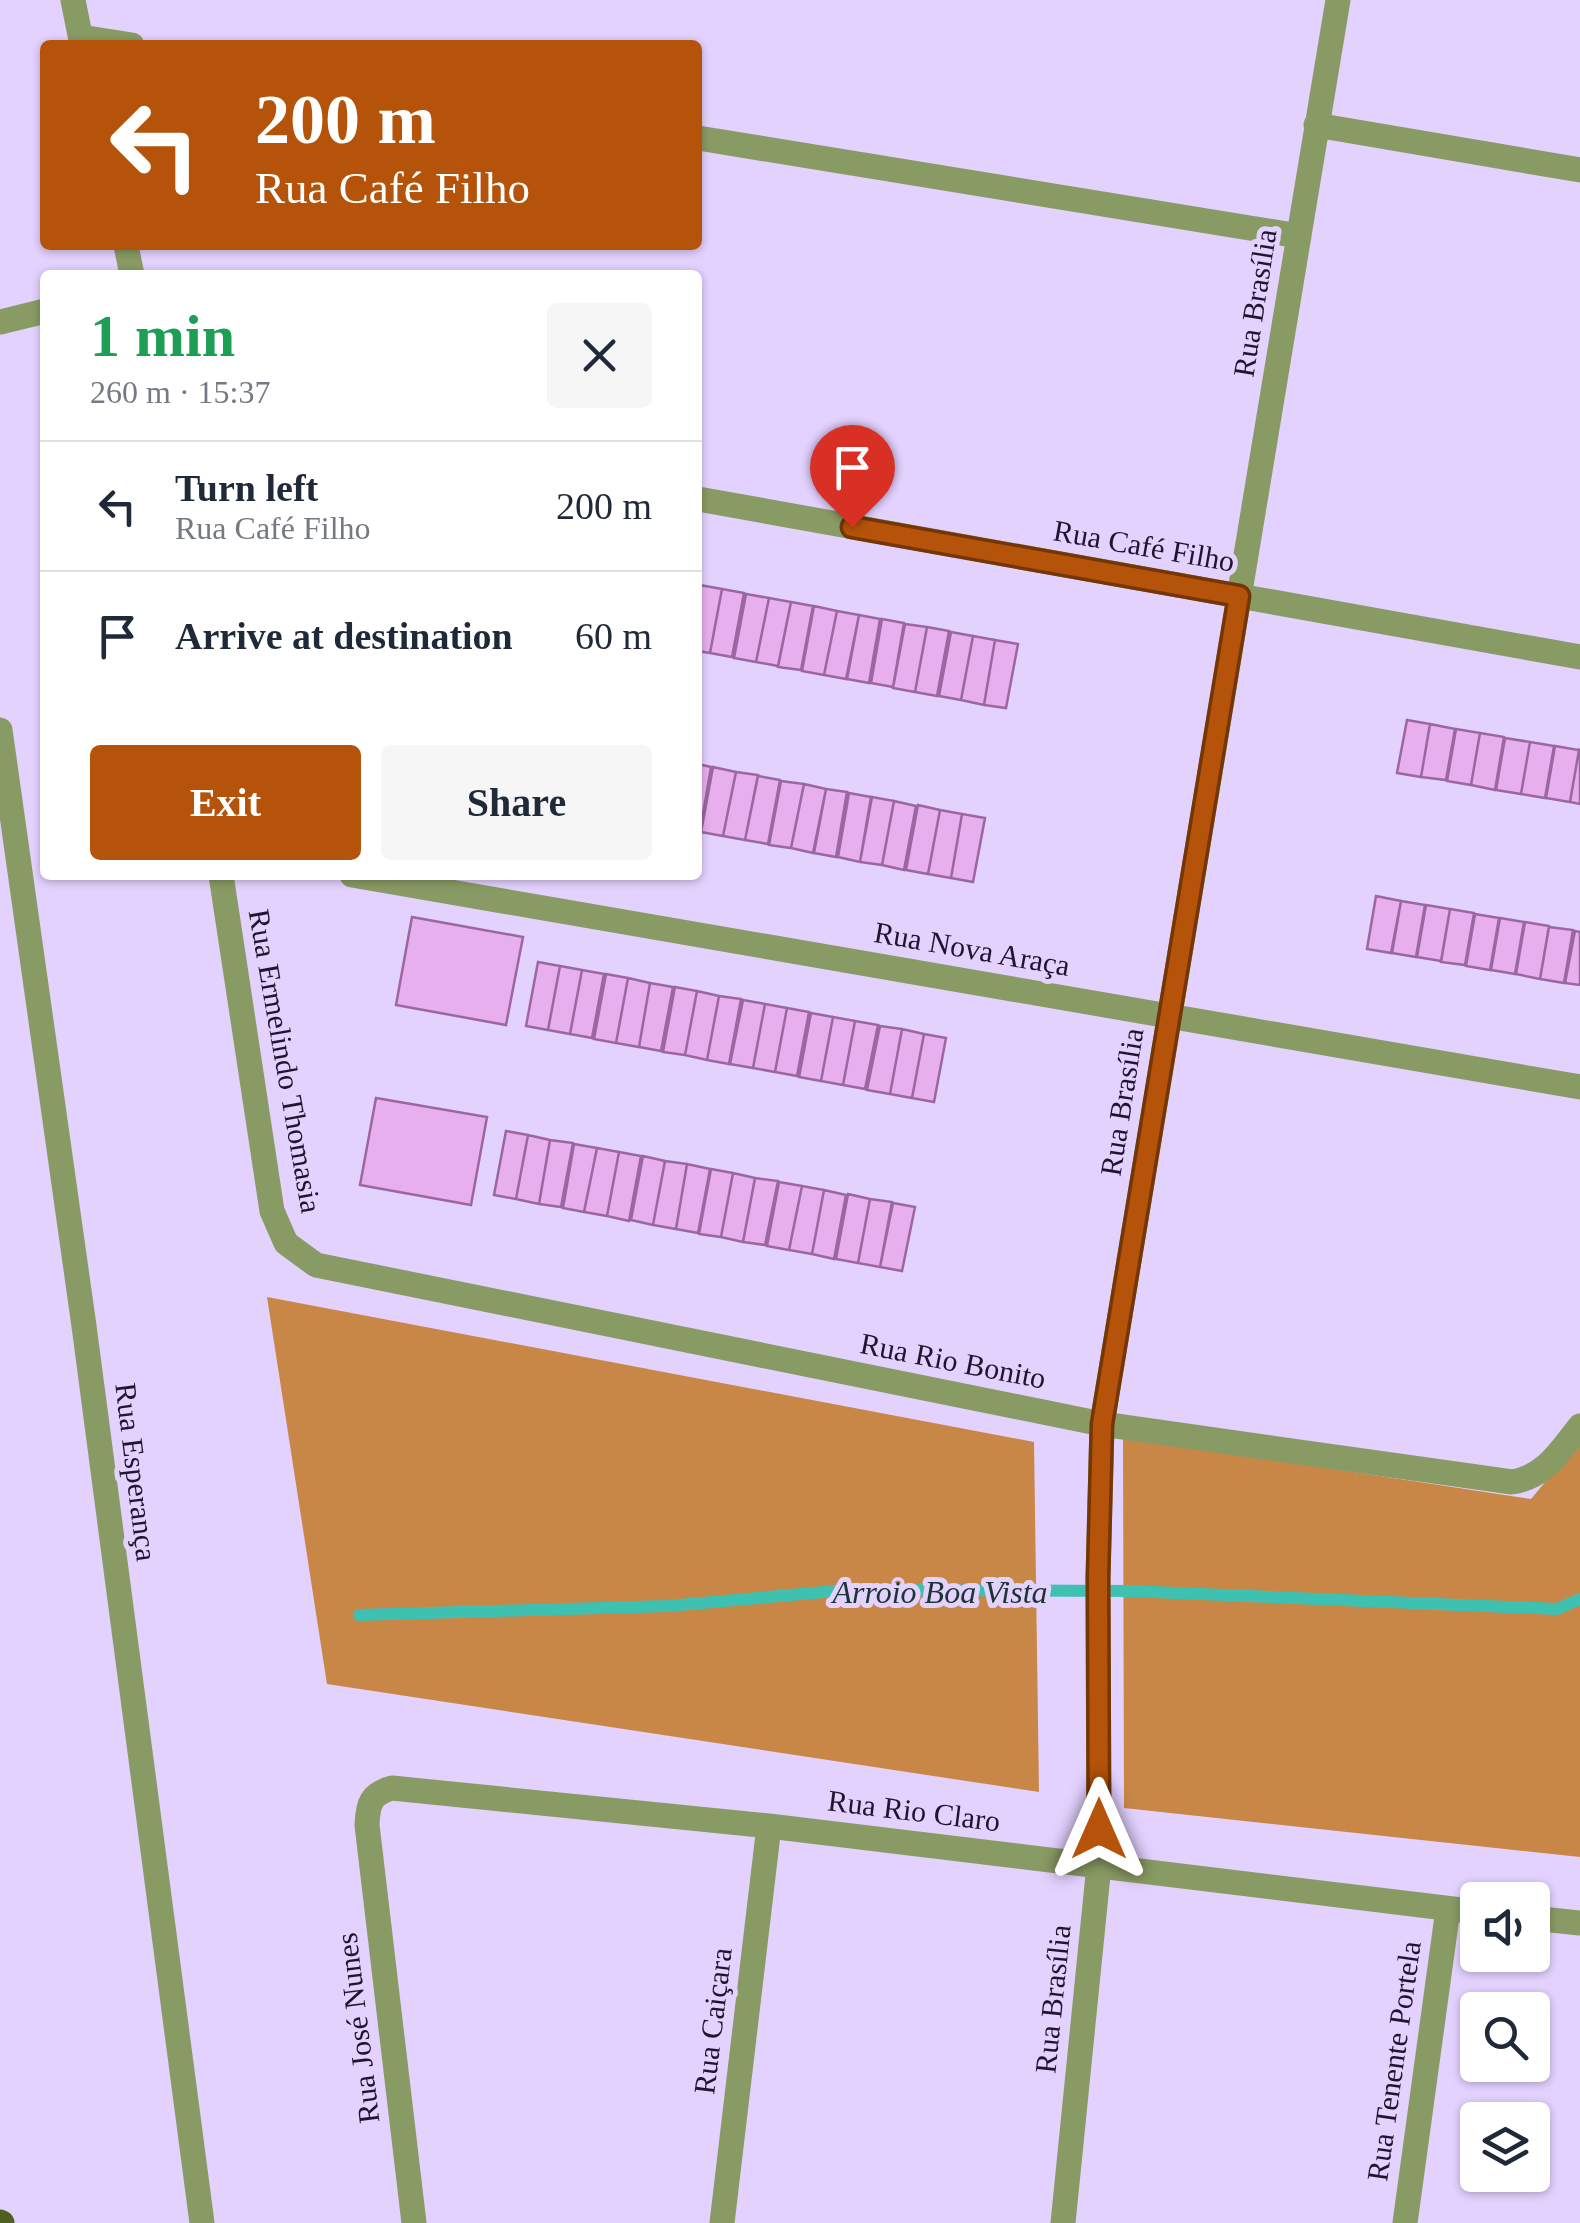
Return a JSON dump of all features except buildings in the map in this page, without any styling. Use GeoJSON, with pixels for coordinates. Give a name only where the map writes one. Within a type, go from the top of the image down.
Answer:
{"type":"FeatureCollection","features":[{"type":"Feature","properties":{"kind":"street"},"geometry":{"type":"LineString","coordinates":[[73,0],[82,40]]}},
{"type":"Feature","properties":{"kind":"street","name":"Rua Brasília"},"geometry":{"type":"LineString","coordinates":[[1064,2223],[1099,1865],[1102,1424],[1338,0]]}},
{"type":"Feature","properties":{"kind":"street"},"geometry":{"type":"LineString","coordinates":[[1316,125],[1580,170]]}},
{"type":"Feature","properties":{"kind":"street"},"geometry":{"type":"LineString","coordinates":[[702,139],[1299,236]]}},
{"type":"Feature","properties":{"kind":"street"},"geometry":{"type":"LineString","coordinates":[[0,322],[40,312]]}},
{"type":"Feature","properties":{"kind":"street","name":"Rua Café Filho"},"geometry":{"type":"LineString","coordinates":[[702,501],[1580,656]]}},
{"type":"Feature","properties":{"kind":"street","name":"Rua Esperança"},"geometry":{"type":"LineString","coordinates":[[0,730],[84,1326],[202,2223]]}},
{"type":"Feature","properties":{"kind":"street","name":"Rua Ermelindo Thomasia"},"geometry":{"type":"LineString","coordinates":[[222,880],[272,1211],[286,1244],[316,1265],[351,1274]]}},
{"type":"Feature","properties":{"kind":"street","name":"Rua Nova Araça"},"geometry":{"type":"LineString","coordinates":[[381,880],[1580,1088]]}},
{"type":"Feature","properties":{"kind":"street","name":"Rua Rio Bonito"},"geometry":{"type":"LineString","coordinates":[[351,1274],[1102,1424],[1512,1482],[1530,1479],[1544,1469],[1580,1426]]}},
{"type":"Feature","properties":{"kind":"street","name":"Rua Rio Claro"},"geometry":{"type":"LineString","coordinates":[[367,1825],[368,1804],[377,1793],[392,1788],[769,1826],[1460,1910]]}},
{"type":"Feature","properties":{"kind":"street","name":"Rua José Nunes"},"geometry":{"type":"LineString","coordinates":[[367,1825],[414,2223]]}},
{"type":"Feature","properties":{"kind":"street","name":"Rua Caiçara"},"geometry":{"type":"LineString","coordinates":[[722,2223],[769,1826]]}},
{"type":"Feature","properties":{"kind":"street","name":"Rua Tenente Portela"},"geometry":{"type":"LineString","coordinates":[[1405,2223],[1448,1909]]}},
{"type":"Feature","properties":{"kind":"street"},"geometry":{"type":"LineString","coordinates":[[1550,1920],[1580,1924]]}},
{"type":"Feature","properties":{"kind":"shaded area"},"geometry":{"type":"Polygon","coordinates":[[[267,1297],[1034,1442],[1039,1792],[327,1684],[267,1297]]]}},
{"type":"Feature","properties":{"kind":"shaded area"},"geometry":{"type":"Polygon","coordinates":[[[1123,1437],[1531,1499],[1580,1440],[1580,1857],[1124,1808],[1123,1437]]]}},
{"type":"Feature","properties":{"kind":"waterway","name":"Arroio Boa Vista"},"geometry":{"type":"LineString","coordinates":[[359,1615],[668,1606],[847,1590],[1129,1591],[1557,1609],[1580,1599]]}},
{"type":"Feature","properties":{"kind":"route"},"geometry":{"type":"LineString","coordinates":[[852,527],[1239,596],[1102,1424],[1099,1829]]}}]}
